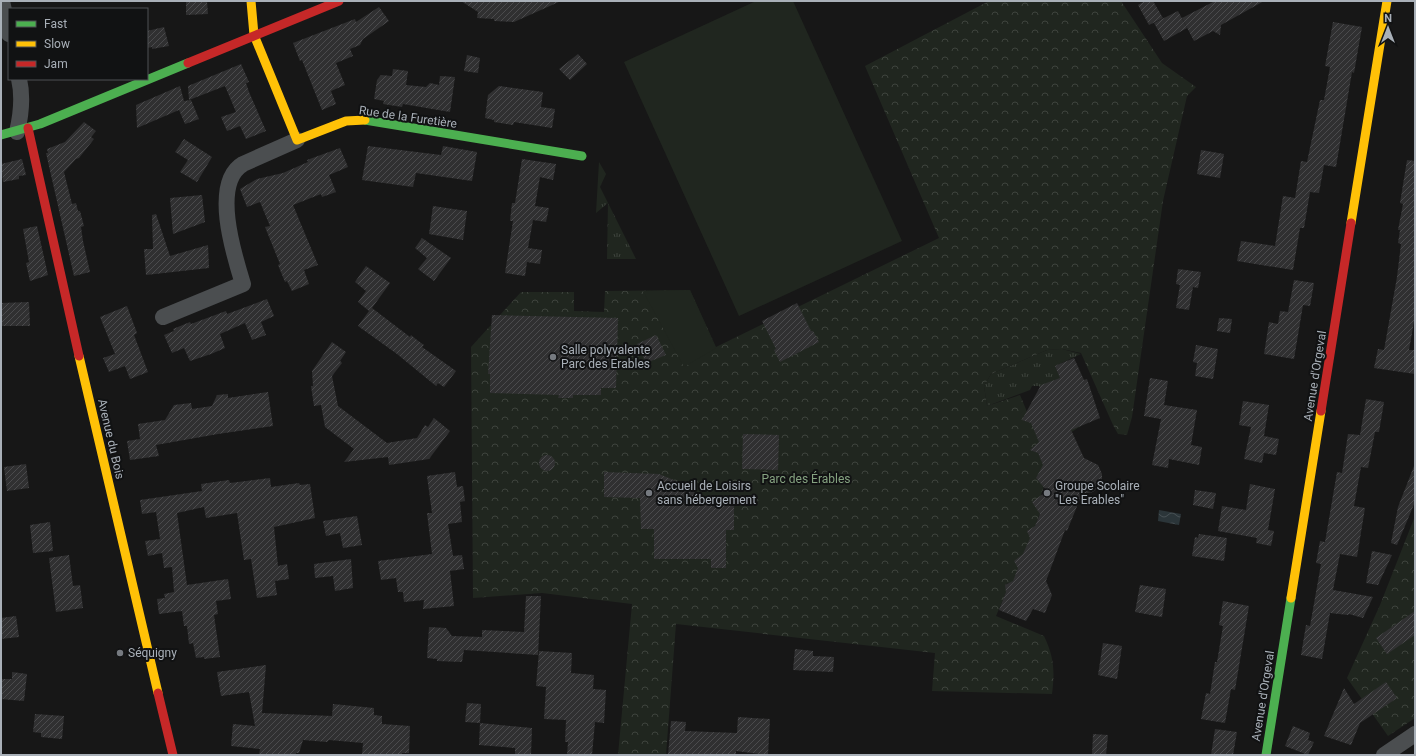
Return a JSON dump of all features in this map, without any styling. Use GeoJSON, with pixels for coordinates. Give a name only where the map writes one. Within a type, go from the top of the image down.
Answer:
{"type":"FeatureCollection","features":[{"type":"Feature","properties":{"kind":"street"},"geometry":{"type":"LineString","coordinates":[[2,1],[8,29]]}},
{"type":"Feature","properties":{"kind":"street"},"geometry":{"type":"LineString","coordinates":[[163,317],[242,284],[230,235],[227,189],[232,174],[243,164],[297,140],[254,35],[251,1]]}},
{"type":"Feature","properties":{"kind":"street"},"geometry":{"type":"LineString","coordinates":[[148,78],[339,1]]}},
{"type":"Feature","properties":{"kind":"street","name":"Avenue d'Orgeval"},"geometry":{"type":"LineString","coordinates":[[1266,755],[1387,1]]}},
{"type":"Feature","properties":{"kind":"street"},"geometry":{"type":"LineString","coordinates":[[19,80],[21,90],[20,120],[22,130]]}},
{"type":"Feature","properties":{"kind":"street"},"geometry":{"type":"LineString","coordinates":[[1,135],[22,130],[144,80]]}},
{"type":"Feature","properties":{"kind":"street","name":"Rue de la Furetière"},"geometry":{"type":"LineString","coordinates":[[297,140],[339,123],[363,120],[582,156]]}},
{"type":"Feature","properties":{"kind":"street","name":"Avenue du Bois"},"geometry":{"type":"LineString","coordinates":[[22,130],[172,755]]}},
{"type":"Feature","properties":{"kind":"street"},"geometry":{"type":"LineString","coordinates":[[1384,755],[1415,734]]}},
{"type":"Feature","properties":{"kind":"green space"},"geometry":{"type":"Polygon","coordinates":[[[756,1],[793,1],[902,241],[739,316],[624,62],[756,1]]]}},
{"type":"Feature","properties":{"kind":"green space","name":"Parc des Érables"},"geometry":{"type":"Polygon","coordinates":[[[989,1],[1121,1],[1162,63],[1196,87],[1187,96],[1163,201],[1132,417],[1127,435],[1118,434],[1081,353],[1062,349],[1047,350],[991,374],[984,386],[987,406],[1020,395],[1040,443],[1033,448],[1038,453],[1046,471],[1045,484],[1039,500],[1041,510],[1034,529],[1030,529],[1028,531],[1031,536],[1012,584],[1008,583],[1005,585],[1007,590],[996,616],[1044,636],[1053,664],[1052,694],[932,691],[935,653],[676,624],[666,755],[618,755],[632,604],[542,593],[473,598],[471,347],[521,292],[574,292],[574,311],[604,312],[605,291],[690,290],[716,347],[939,238],[865,66],[989,1]]]}},
{"type":"Feature","properties":{"kind":"green space"},"geometry":{"type":"Polygon","coordinates":[[[599,162],[606,174],[600,187],[608,203],[596,213],[599,162]]]}},
{"type":"Feature","properties":{"kind":"green space"},"geometry":{"type":"Polygon","coordinates":[[[608,203],[636,259],[607,259],[608,203]]]}},
{"type":"Feature","properties":{"kind":"green space"},"geometry":{"type":"Polygon","coordinates":[[[690,290],[716,348],[684,367],[643,291],[690,290]]]}},
{"type":"Feature","properties":{"kind":"green space"},"geometry":{"type":"Polygon","coordinates":[[[1062,349],[1081,354],[1055,366],[1081,426],[1070,433],[1039,386],[1032,386],[1030,390],[987,406],[984,386],[991,374],[1047,350],[1062,349]]]}},
{"type":"Feature","properties":{"kind":"green space"},"geometry":{"type":"Polygon","coordinates":[[[1415,516],[1415,718],[1388,736],[1347,678],[1380,605],[1415,516]]]}},
{"type":"Feature","properties":{"kind":"water"},"geometry":{"type":"Polygon","coordinates":[[[1159,510],[1181,514],[1179,525],[1158,521],[1159,510]]]}},
{"type":"Feature","properties":{"kind":"building"},"geometry":{"type":"Polygon","coordinates":[[[186,1],[207,1],[208,14],[186,15],[186,1]]]}},
{"type":"Feature","properties":{"kind":"building"},"geometry":{"type":"Polygon","coordinates":[[[461,1],[561,1],[514,22],[477,18],[478,12],[461,1]]]}},
{"type":"Feature","properties":{"kind":"building"},"geometry":{"type":"Polygon","coordinates":[[[1145,1],[1153,1],[1163,18],[1149,25],[1138,5],[1145,1]]]}},
{"type":"Feature","properties":{"kind":"building"},"geometry":{"type":"Polygon","coordinates":[[[1215,1],[1264,1],[1221,25],[1220,35],[1213,31],[1194,41],[1182,18],[1215,1]]]}},
{"type":"Feature","properties":{"kind":"building"},"geometry":{"type":"Polygon","coordinates":[[[379,7],[389,21],[363,39],[360,45],[350,49],[353,56],[336,63],[345,85],[331,91],[336,104],[322,110],[302,60],[300,61],[293,43],[355,19],[356,22],[379,7]]]}},
{"type":"Feature","properties":{"kind":"building"},"geometry":{"type":"Polygon","coordinates":[[[1178,11],[1187,28],[1164,41],[1154,23],[1178,11]]]}},
{"type":"Feature","properties":{"kind":"building"},"geometry":{"type":"Polygon","coordinates":[[[1333,22],[1362,27],[1354,73],[1352,72],[1336,167],[1324,165],[1319,193],[1310,192],[1304,228],[1300,228],[1293,270],[1237,261],[1241,241],[1275,246],[1283,196],[1295,198],[1301,161],[1307,162],[1320,100],[1324,100],[1330,67],[1325,66],[1333,22]]]}},
{"type":"Feature","properties":{"kind":"building"},"geometry":{"type":"Polygon","coordinates":[[[164,27],[169,46],[152,49],[152,47],[148,48],[148,31],[164,27]]]}},
{"type":"Feature","properties":{"kind":"building"},"geometry":{"type":"Polygon","coordinates":[[[578,54],[587,64],[570,80],[559,69],[578,54]]]}},
{"type":"Feature","properties":{"kind":"building"},"geometry":{"type":"Polygon","coordinates":[[[467,55],[480,58],[478,73],[464,71],[467,55]]]}},
{"type":"Feature","properties":{"kind":"building"},"geometry":{"type":"Polygon","coordinates":[[[241,64],[249,82],[246,83],[249,92],[266,131],[246,139],[240,126],[227,131],[221,117],[236,112],[225,86],[189,100],[188,86],[241,64]]]}},
{"type":"Feature","properties":{"kind":"building"},"geometry":{"type":"Polygon","coordinates":[[[393,69],[408,71],[406,85],[426,87],[430,83],[439,85],[440,76],[455,77],[450,112],[403,104],[402,107],[383,104],[384,101],[374,99],[377,80],[381,75],[392,76],[393,69]]]}},
{"type":"Feature","properties":{"kind":"building"},"geometry":{"type":"Polygon","coordinates":[[[180,86],[184,101],[191,100],[199,119],[185,124],[179,110],[137,128],[136,105],[180,86]]]}},
{"type":"Feature","properties":{"kind":"building"},"geometry":{"type":"Polygon","coordinates":[[[499,86],[543,92],[541,107],[555,109],[552,128],[514,122],[513,125],[494,122],[494,120],[485,118],[488,95],[499,86]]]}},
{"type":"Feature","properties":{"kind":"building"},"geometry":{"type":"Polygon","coordinates":[[[84,122],[96,131],[91,137],[94,139],[79,158],[76,159],[64,172],[72,204],[76,203],[84,226],[81,227],[90,272],[74,276],[46,153],[48,153],[47,149],[65,142],[84,122]]]}},
{"type":"Feature","properties":{"kind":"building"},"geometry":{"type":"Polygon","coordinates":[[[184,139],[212,157],[197,182],[180,172],[188,160],[175,152],[184,139]]]}},
{"type":"Feature","properties":{"kind":"building"},"geometry":{"type":"Polygon","coordinates":[[[368,146],[441,155],[443,146],[477,152],[472,181],[416,173],[413,187],[362,180],[368,146]]]}},
{"type":"Feature","properties":{"kind":"building"},"geometry":{"type":"Polygon","coordinates":[[[340,148],[348,167],[329,175],[336,192],[322,197],[321,194],[293,205],[318,265],[304,270],[309,284],[292,291],[287,281],[285,282],[278,265],[280,264],[265,227],[270,226],[260,202],[247,207],[240,189],[257,179],[283,173],[308,162],[307,160],[340,148]]]}},
{"type":"Feature","properties":{"kind":"building"},"geometry":{"type":"Polygon","coordinates":[[[1201,150],[1224,154],[1220,178],[1197,174],[1201,150]]]}},
{"type":"Feature","properties":{"kind":"building"},"geometry":{"type":"Polygon","coordinates":[[[22,159],[26,175],[19,176],[19,179],[3,182],[1,164],[22,159]]]}},
{"type":"Feature","properties":{"kind":"building"},"geometry":{"type":"Polygon","coordinates":[[[522,159],[556,164],[553,180],[540,177],[535,206],[549,208],[546,222],[533,220],[528,248],[542,250],[540,264],[527,262],[525,276],[505,273],[513,221],[510,221],[512,203],[515,203],[522,159]]]}},
{"type":"Feature","properties":{"kind":"building"},"geometry":{"type":"Polygon","coordinates":[[[1407,160],[1415,161],[1415,316],[1409,350],[1415,350],[1415,374],[1374,368],[1378,349],[1384,350],[1397,277],[1401,244],[1398,243],[1400,230],[1398,230],[1403,204],[1400,203],[1407,160]]]}},
{"type":"Feature","properties":{"kind":"building"},"geometry":{"type":"Polygon","coordinates":[[[202,195],[205,222],[173,234],[170,198],[202,195]]]}},
{"type":"Feature","properties":{"kind":"building"},"geometry":{"type":"Polygon","coordinates":[[[433,206],[467,211],[463,240],[429,234],[433,206]]]}},
{"type":"Feature","properties":{"kind":"building"},"geometry":{"type":"Polygon","coordinates":[[[156,214],[170,256],[208,245],[209,268],[146,275],[144,249],[153,249],[152,215],[156,214]]]}},
{"type":"Feature","properties":{"kind":"building"},"geometry":{"type":"Polygon","coordinates":[[[37,226],[48,275],[30,281],[26,263],[29,262],[23,229],[37,226]]]}},
{"type":"Feature","properties":{"kind":"building"},"geometry":{"type":"Polygon","coordinates":[[[422,238],[451,258],[434,281],[418,269],[427,258],[415,248],[422,238]]]}},
{"type":"Feature","properties":{"kind":"building"},"geometry":{"type":"Polygon","coordinates":[[[366,266],[390,283],[372,308],[410,337],[411,335],[424,345],[422,347],[456,371],[444,387],[438,383],[436,386],[397,354],[358,326],[369,311],[358,302],[366,291],[355,282],[366,266]]]}},
{"type":"Feature","properties":{"kind":"building"},"geometry":{"type":"Polygon","coordinates":[[[1178,269],[1201,272],[1198,288],[1193,287],[1189,310],[1176,308],[1180,285],[1176,284],[1178,269]]]}},
{"type":"Feature","properties":{"kind":"building"},"geometry":{"type":"Polygon","coordinates":[[[1294,280],[1314,283],[1310,306],[1303,305],[1294,359],[1264,354],[1269,322],[1278,324],[1280,311],[1288,312],[1294,280]]]}},
{"type":"Feature","properties":{"kind":"building"},"geometry":{"type":"Polygon","coordinates":[[[267,299],[274,316],[261,322],[266,335],[252,340],[245,323],[220,334],[225,348],[211,354],[190,361],[184,348],[172,353],[164,335],[174,331],[173,329],[226,311],[227,314],[267,299]]]}},
{"type":"Feature","properties":{"kind":"building"},"geometry":{"type":"Polygon","coordinates":[[[29,302],[30,326],[1,326],[1,303],[29,302]]]}},
{"type":"Feature","properties":{"kind":"building"},"geometry":{"type":"Polygon","coordinates":[[[797,303],[811,331],[813,331],[819,342],[780,362],[774,350],[776,349],[762,321],[797,303]]]}},
{"type":"Feature","properties":{"kind":"building"},"geometry":{"type":"Polygon","coordinates":[[[127,306],[137,333],[134,335],[148,372],[130,379],[125,366],[109,372],[103,358],[115,354],[100,317],[127,306]]]}},
{"type":"Feature","properties":{"kind":"building","name":"Salle polyvalente Parc des Erables"},"geometry":{"type":"Polygon","coordinates":[[[492,315],[618,318],[616,388],[601,388],[601,395],[573,395],[573,398],[558,398],[559,395],[490,393],[490,374],[488,374],[492,315]]]}},
{"type":"Feature","properties":{"kind":"building"},"geometry":{"type":"Polygon","coordinates":[[[1219,318],[1232,319],[1230,333],[1217,331],[1219,318]]]}},
{"type":"Feature","properties":{"kind":"building"},"geometry":{"type":"Polygon","coordinates":[[[656,335],[666,355],[646,363],[637,344],[656,335]]]}},
{"type":"Feature","properties":{"kind":"building"},"geometry":{"type":"Polygon","coordinates":[[[332,342],[346,352],[340,361],[342,363],[332,376],[338,406],[387,443],[417,438],[425,425],[428,427],[434,418],[450,431],[429,459],[389,465],[388,457],[344,462],[354,449],[325,427],[321,405],[314,406],[311,386],[313,386],[312,371],[332,342]]]}},
{"type":"Feature","properties":{"kind":"building"},"geometry":{"type":"Polygon","coordinates":[[[1196,345],[1218,349],[1213,379],[1195,376],[1197,363],[1193,362],[1196,345]]]}},
{"type":"Feature","properties":{"kind":"building"},"geometry":{"type":"Polygon","coordinates":[[[1074,358],[1084,380],[1087,379],[1100,418],[1071,430],[1084,458],[1098,465],[1102,474],[1102,480],[1100,486],[1093,492],[1082,494],[1067,531],[1065,530],[1046,581],[1052,595],[1045,613],[1033,609],[1026,621],[999,610],[1006,592],[1005,585],[1013,581],[1018,568],[1014,561],[1023,554],[1030,538],[1027,531],[1035,526],[1040,514],[1032,502],[1047,491],[1036,478],[1043,465],[1038,453],[1030,450],[1039,442],[1031,423],[1022,420],[1041,385],[1060,378],[1055,366],[1074,358]]]}},
{"type":"Feature","properties":{"kind":"building"},"geometry":{"type":"Polygon","coordinates":[[[1150,378],[1168,381],[1164,405],[1197,410],[1191,445],[1202,447],[1199,465],[1169,459],[1168,468],[1152,465],[1161,419],[1144,416],[1150,378]]]}},
{"type":"Feature","properties":{"kind":"building"},"geometry":{"type":"Polygon","coordinates":[[[268,392],[273,426],[156,445],[159,456],[130,460],[127,441],[140,439],[138,424],[165,420],[174,405],[191,403],[192,409],[212,406],[217,395],[228,394],[228,398],[268,392]]]}},
{"type":"Feature","properties":{"kind":"building"},"geometry":{"type":"Polygon","coordinates":[[[1366,399],[1384,402],[1379,432],[1375,432],[1368,468],[1361,467],[1354,506],[1365,508],[1357,557],[1340,554],[1333,590],[1373,597],[1363,618],[1349,614],[1330,613],[1322,659],[1301,655],[1306,625],[1310,626],[1321,564],[1316,563],[1320,541],[1325,542],[1337,472],[1342,473],[1348,434],[1360,435],[1366,399]]]}},
{"type":"Feature","properties":{"kind":"building"},"geometry":{"type":"Polygon","coordinates":[[[1243,401],[1269,405],[1264,436],[1279,439],[1276,455],[1264,453],[1262,463],[1244,459],[1251,427],[1239,425],[1243,401]]]}},
{"type":"Feature","properties":{"kind":"building"},"geometry":{"type":"Polygon","coordinates":[[[743,434],[779,435],[778,470],[742,469],[743,434]]]}},
{"type":"Feature","properties":{"kind":"building"},"geometry":{"type":"Polygon","coordinates":[[[547,455],[553,457],[555,463],[553,469],[547,471],[541,469],[539,463],[541,457],[547,455]]]}},
{"type":"Feature","properties":{"kind":"building"},"geometry":{"type":"Polygon","coordinates":[[[26,464],[29,488],[7,491],[4,467],[26,464]]]}},
{"type":"Feature","properties":{"kind":"building"},"geometry":{"type":"Polygon","coordinates":[[[1414,466],[1415,502],[1397,545],[1391,543],[1398,507],[1414,466]]]}},
{"type":"Feature","properties":{"kind":"building"},"geometry":{"type":"Polygon","coordinates":[[[455,472],[457,487],[463,486],[465,501],[460,502],[462,522],[448,524],[453,556],[462,555],[464,569],[450,571],[454,606],[423,609],[424,600],[404,602],[403,592],[398,592],[396,578],[381,580],[378,561],[432,554],[427,513],[432,513],[427,476],[455,472]]]}},
{"type":"Feature","properties":{"kind":"building"},"geometry":{"type":"Polygon","coordinates":[[[604,472],[659,474],[696,489],[690,504],[734,500],[734,530],[726,530],[726,568],[711,568],[711,559],[654,559],[654,529],[641,529],[640,498],[604,497],[604,472]]]}},
{"type":"Feature","properties":{"kind":"building"},"geometry":{"type":"Polygon","coordinates":[[[270,478],[271,487],[299,483],[300,485],[310,484],[315,518],[274,527],[278,566],[287,564],[289,579],[275,581],[277,595],[257,598],[251,559],[244,560],[237,513],[206,518],[204,507],[177,513],[187,585],[228,579],[231,599],[216,601],[218,614],[214,615],[220,657],[204,659],[204,657],[196,658],[193,643],[189,644],[187,626],[184,626],[182,611],[159,614],[157,599],[165,598],[164,594],[174,592],[172,567],[164,568],[162,553],[148,556],[145,541],[160,539],[156,512],[142,514],[140,500],[202,491],[201,484],[229,480],[230,483],[270,478]]]}},
{"type":"Feature","properties":{"kind":"building"},"geometry":{"type":"Polygon","coordinates":[[[1250,484],[1275,489],[1268,530],[1274,531],[1271,546],[1256,543],[1257,538],[1218,531],[1222,506],[1246,510],[1250,484]]]}},
{"type":"Feature","properties":{"kind":"building"},"geometry":{"type":"Polygon","coordinates":[[[1195,490],[1216,493],[1213,509],[1193,505],[1195,490]]]}},
{"type":"Feature","properties":{"kind":"building"},"geometry":{"type":"Polygon","coordinates":[[[357,516],[362,545],[343,548],[340,533],[326,536],[323,521],[357,516]]]}},
{"type":"Feature","properties":{"kind":"building"},"geometry":{"type":"Polygon","coordinates":[[[50,522],[53,551],[33,553],[30,525],[50,522]]]}},
{"type":"Feature","properties":{"kind":"building"},"geometry":{"type":"Polygon","coordinates":[[[1199,534],[1227,538],[1224,561],[1192,556],[1195,537],[1198,538],[1199,534]]]}},
{"type":"Feature","properties":{"kind":"building"},"geometry":{"type":"Polygon","coordinates":[[[1372,551],[1392,555],[1378,585],[1366,583],[1372,551]]]}},
{"type":"Feature","properties":{"kind":"building"},"geometry":{"type":"Polygon","coordinates":[[[69,555],[73,586],[80,585],[83,608],[56,612],[49,558],[69,555]]]}},
{"type":"Feature","properties":{"kind":"building"},"geometry":{"type":"Polygon","coordinates":[[[351,559],[353,588],[335,591],[333,576],[315,578],[314,564],[351,559]]]}},
{"type":"Feature","properties":{"kind":"building"},"geometry":{"type":"Polygon","coordinates":[[[1140,585],[1166,589],[1162,617],[1135,612],[1140,585]]]}},
{"type":"Feature","properties":{"kind":"building"},"geometry":{"type":"Polygon","coordinates":[[[526,596],[541,596],[538,655],[464,650],[462,662],[437,661],[437,659],[427,658],[429,627],[446,628],[452,636],[482,637],[482,630],[524,632],[526,596]]]}},
{"type":"Feature","properties":{"kind":"building"},"geometry":{"type":"Polygon","coordinates":[[[1223,601],[1249,606],[1235,690],[1231,689],[1225,723],[1201,719],[1206,693],[1210,694],[1215,662],[1217,662],[1223,626],[1219,625],[1223,601]]]}},
{"type":"Feature","properties":{"kind":"building"},"geometry":{"type":"Polygon","coordinates":[[[1415,611],[1415,635],[1387,654],[1376,638],[1415,611]]]}},
{"type":"Feature","properties":{"kind":"building"},"geometry":{"type":"Polygon","coordinates":[[[16,616],[19,637],[1,639],[1,618],[16,616]]]}},
{"type":"Feature","properties":{"kind":"building"},"geometry":{"type":"Polygon","coordinates":[[[1103,643],[1122,646],[1117,679],[1098,675],[1103,643]]]}},
{"type":"Feature","properties":{"kind":"building"},"geometry":{"type":"Polygon","coordinates":[[[795,649],[813,651],[813,656],[834,657],[833,672],[793,670],[795,649]]]}},
{"type":"Feature","properties":{"kind":"building"},"geometry":{"type":"Polygon","coordinates":[[[539,651],[572,653],[571,673],[594,675],[593,689],[606,690],[604,723],[595,722],[592,755],[567,755],[568,742],[565,742],[566,720],[544,719],[546,687],[536,686],[539,651]]]}},
{"type":"Feature","properties":{"kind":"building"},"geometry":{"type":"Polygon","coordinates":[[[266,665],[262,713],[332,716],[333,704],[374,708],[374,715],[382,716],[382,724],[410,726],[409,753],[402,753],[402,755],[362,755],[363,743],[329,740],[327,742],[303,740],[299,753],[296,753],[296,755],[259,755],[260,749],[231,746],[233,724],[255,726],[249,692],[221,696],[217,672],[266,665]]]}},
{"type":"Feature","properties":{"kind":"building"},"geometry":{"type":"Polygon","coordinates":[[[12,672],[27,674],[24,701],[1,699],[1,679],[12,679],[12,672]]]}},
{"type":"Feature","properties":{"kind":"building"},"geometry":{"type":"Polygon","coordinates":[[[1386,682],[1397,698],[1360,723],[1351,745],[1324,736],[1344,688],[1354,704],[1386,682]]]}},
{"type":"Feature","properties":{"kind":"building"},"geometry":{"type":"Polygon","coordinates":[[[467,703],[481,704],[480,723],[465,722],[467,703]]]}},
{"type":"Feature","properties":{"kind":"building"},"geometry":{"type":"Polygon","coordinates":[[[35,714],[64,716],[62,739],[41,737],[41,733],[33,732],[35,714]]]}},
{"type":"Feature","properties":{"kind":"building"},"geometry":{"type":"Polygon","coordinates":[[[738,717],[770,719],[768,755],[736,751],[736,755],[668,755],[671,721],[686,722],[685,731],[737,733],[738,717]]]}},
{"type":"Feature","properties":{"kind":"building"},"geometry":{"type":"Polygon","coordinates":[[[480,723],[532,728],[531,755],[515,755],[515,748],[479,745],[480,723]]]}},
{"type":"Feature","properties":{"kind":"building"},"geometry":{"type":"Polygon","coordinates":[[[1293,726],[1310,733],[1308,740],[1314,742],[1308,755],[1285,746],[1293,726]]]}},
{"type":"Feature","properties":{"kind":"building"},"geometry":{"type":"Polygon","coordinates":[[[1215,729],[1237,732],[1233,755],[1211,755],[1215,729]]]}},
{"type":"Feature","properties":{"kind":"building"},"geometry":{"type":"Polygon","coordinates":[[[1093,734],[1108,735],[1106,755],[1092,755],[1093,734]]]}},
{"type":"Feature","properties":{"kind":"traffic: fast"},"geometry":{"type":"LineString","coordinates":[[148,79],[188,63]]}},
{"type":"Feature","properties":{"kind":"traffic: fast"},"geometry":{"type":"LineString","coordinates":[[1,135],[40,124],[147,80]]}},
{"type":"Feature","properties":{"kind":"traffic: fast"},"geometry":{"type":"LineString","coordinates":[[365,120],[582,156]]}},
{"type":"Feature","properties":{"kind":"traffic: fast"},"geometry":{"type":"LineString","coordinates":[[1266,755],[1291,598]]}},
{"type":"Feature","properties":{"kind":"traffic: slow"},"geometry":{"type":"LineString","coordinates":[[251,1],[254,35],[297,140],[346,121],[365,120]]}},
{"type":"Feature","properties":{"kind":"traffic: slow"},"geometry":{"type":"LineString","coordinates":[[1351,223],[1387,1]]}},
{"type":"Feature","properties":{"kind":"traffic: slow"},"geometry":{"type":"LineString","coordinates":[[79,356],[158,693]]}},
{"type":"Feature","properties":{"kind":"traffic: slow"},"geometry":{"type":"LineString","coordinates":[[1291,598],[1321,411]]}},
{"type":"Feature","properties":{"kind":"traffic: jam"},"geometry":{"type":"LineString","coordinates":[[188,63],[339,1]]}},
{"type":"Feature","properties":{"kind":"traffic: jam"},"geometry":{"type":"LineString","coordinates":[[28,128],[79,356]]}},
{"type":"Feature","properties":{"kind":"traffic: jam"},"geometry":{"type":"LineString","coordinates":[[1321,411],[1351,223]]}},
{"type":"Feature","properties":{"kind":"traffic: jam"},"geometry":{"type":"LineString","coordinates":[[158,693],[173,755]]}},
{"type":"Feature","properties":{"kind":"place","name":"Salle polyvalente Parc des Erables"},"geometry":{"type":"Point","coordinates":[553,357]}},
{"type":"Feature","properties":{"kind":"place","name":"Accueil de Loisirs sans hébergement"},"geometry":{"type":"Point","coordinates":[649,493]}},
{"type":"Feature","properties":{"kind":"place","name":"Groupe Scolaire \"Les Erables\""},"geometry":{"type":"Point","coordinates":[1047,493]}},
{"type":"Feature","properties":{"kind":"place","name":"Séquigny"},"geometry":{"type":"Point","coordinates":[120,653]}}]}
